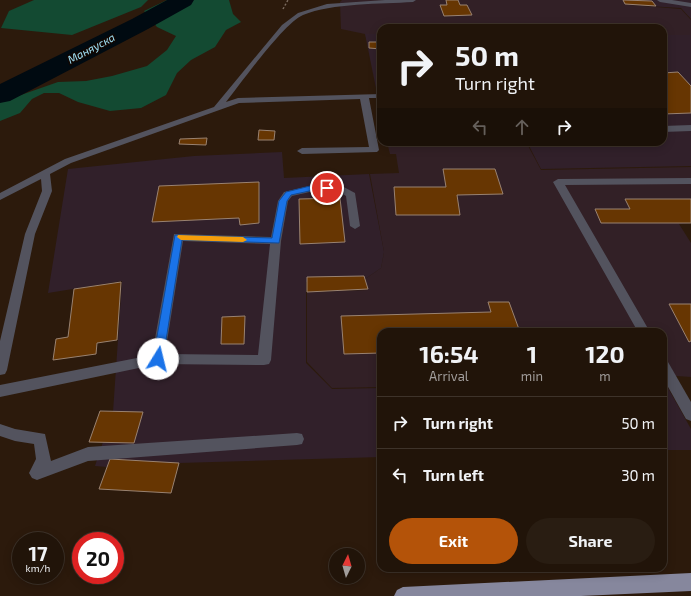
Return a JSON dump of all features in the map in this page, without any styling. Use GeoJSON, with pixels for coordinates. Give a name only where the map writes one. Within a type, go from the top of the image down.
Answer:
{"type":"FeatureCollection","features":[{"type":"Feature","properties":{"kind":"main road"},"geometry":{"type":"LineString","coordinates":[[403,596],[600,591],[691,582]]}},
{"type":"Feature","properties":{"kind":"lane"},"geometry":{"type":"LineString","coordinates":[[217,108],[284,26],[300,14],[327,6],[413,0]]}},
{"type":"Feature","properties":{"kind":"lane"},"geometry":{"type":"LineString","coordinates":[[660,0],[691,5]]}},
{"type":"Feature","properties":{"kind":"lane"},"geometry":{"type":"LineString","coordinates":[[302,152],[374,150],[364,96]]}},
{"type":"Feature","properties":{"kind":"lane"},"geometry":{"type":"LineString","coordinates":[[0,197],[68,161],[238,101],[377,96]]}},
{"type":"Feature","properties":{"kind":"lane"},"geometry":{"type":"LineString","coordinates":[[667,130],[691,128]]}},
{"type":"Feature","properties":{"kind":"lane"},"geometry":{"type":"LineString","coordinates":[[0,370],[30,234],[47,191],[45,173]]}},
{"type":"Feature","properties":{"kind":"lane"},"geometry":{"type":"LineString","coordinates":[[642,328],[558,182],[691,181]]}},
{"type":"Feature","properties":{"kind":"lane"},"geometry":{"type":"LineString","coordinates":[[0,391],[158,359],[264,360],[276,241],[283,201],[288,194],[314,188],[340,188],[352,195],[355,226]]}},
{"type":"Feature","properties":{"kind":"lane"},"geometry":{"type":"LineString","coordinates":[[158,359],[178,237],[276,241]]}},
{"type":"Feature","properties":{"kind":"lane"},"geometry":{"type":"LineString","coordinates":[[667,373],[691,415]]}},
{"type":"Feature","properties":{"kind":"lane"},"geometry":{"type":"LineString","coordinates":[[0,430],[15,435],[40,439],[44,460],[37,473],[88,454],[297,439]]}},
{"type":"Feature","properties":{"kind":"shaded area"},"geometry":{"type":"Polygon","coordinates":[[[342,0],[627,0],[630,5],[681,9],[691,20],[691,35],[667,35],[667,24],[377,24],[377,34],[365,34],[341,29],[340,2],[342,0]]]}},
{"type":"Feature","properties":{"kind":"shaded area"},"geometry":{"type":"Polygon","coordinates":[[[627,0],[691,0],[691,19],[681,8],[630,5],[627,0]]]}},
{"type":"Feature","properties":{"kind":"shaded area"},"geometry":{"type":"Polygon","coordinates":[[[365,34],[377,34],[377,93],[365,34]]]}},
{"type":"Feature","properties":{"kind":"shaded area"},"geometry":{"type":"Polygon","coordinates":[[[667,35],[691,35],[691,166],[541,169],[529,146],[667,146],[667,35]]]}},
{"type":"Feature","properties":{"kind":"shaded area"},"geometry":{"type":"Polygon","coordinates":[[[388,146],[528,146],[541,170],[691,167],[691,223],[679,224],[691,243],[691,377],[667,375],[667,328],[377,328],[377,387],[332,388],[307,362],[307,292],[368,290],[365,279],[381,268],[384,252],[370,174],[399,173],[396,154],[390,154],[388,146]]]}},
{"type":"Feature","properties":{"kind":"shaded area"},"geometry":{"type":"Polygon","coordinates":[[[282,152],[284,178],[369,174],[384,252],[381,268],[365,279],[306,282],[306,363],[332,389],[377,388],[377,457],[179,463],[110,459],[107,467],[95,466],[113,412],[122,281],[48,293],[68,169],[194,156],[282,152]]]}},
{"type":"Feature","properties":{"kind":"shaded area"},"geometry":{"type":"Polygon","coordinates":[[[667,386],[691,429],[691,450],[667,450],[667,386]]]}},
{"type":"Feature","properties":{"kind":"green space"},"geometry":{"type":"Polygon","coordinates":[[[34,0],[148,0],[141,7],[72,35],[1,28],[9,11],[34,0]]]}},
{"type":"Feature","properties":{"kind":"green space"},"geometry":{"type":"Polygon","coordinates":[[[167,0],[229,0],[233,14],[241,22],[226,30],[215,47],[191,60],[177,73],[166,95],[141,108],[110,111],[78,102],[59,93],[44,93],[32,99],[20,113],[0,121],[0,99],[18,96],[58,82],[86,81],[112,76],[147,66],[167,50],[176,36],[157,27],[144,11],[167,0]]]}},
{"type":"Feature","properties":{"kind":"building"},"geometry":{"type":"Polygon","coordinates":[[[446,0],[458,0],[460,5],[467,5],[472,15],[444,16],[440,5],[447,5],[446,0]]]}},
{"type":"Feature","properties":{"kind":"building"},"geometry":{"type":"Polygon","coordinates":[[[623,0],[652,1],[656,6],[625,4],[623,0]]]}},
{"type":"Feature","properties":{"kind":"building"},"geometry":{"type":"Polygon","coordinates":[[[369,42],[377,42],[377,49],[369,48],[369,42]]]}},
{"type":"Feature","properties":{"kind":"building"},"geometry":{"type":"Polygon","coordinates":[[[678,72],[691,86],[691,113],[667,114],[667,73],[678,72]]]}},
{"type":"Feature","properties":{"kind":"building"},"geometry":{"type":"Polygon","coordinates":[[[259,130],[275,131],[274,140],[258,140],[259,130]]]}},
{"type":"Feature","properties":{"kind":"building"},"geometry":{"type":"Polygon","coordinates":[[[207,138],[206,145],[179,144],[180,139],[207,138]]]}},
{"type":"Feature","properties":{"kind":"building"},"geometry":{"type":"Polygon","coordinates":[[[443,169],[495,169],[503,194],[457,195],[460,215],[396,215],[394,187],[446,187],[443,169]]]}},
{"type":"Feature","properties":{"kind":"building"},"geometry":{"type":"Polygon","coordinates":[[[259,182],[259,223],[240,225],[239,218],[152,222],[159,186],[259,182]]]}},
{"type":"Feature","properties":{"kind":"building"},"geometry":{"type":"Polygon","coordinates":[[[340,198],[345,242],[300,244],[299,199],[340,198]]]}},
{"type":"Feature","properties":{"kind":"building"},"geometry":{"type":"Polygon","coordinates":[[[625,199],[691,199],[691,223],[601,223],[595,209],[630,209],[625,199]]]}},
{"type":"Feature","properties":{"kind":"building"},"geometry":{"type":"Polygon","coordinates":[[[364,276],[368,289],[307,292],[307,277],[364,276]]]}},
{"type":"Feature","properties":{"kind":"building"},"geometry":{"type":"Polygon","coordinates":[[[121,282],[117,340],[97,343],[96,354],[53,360],[56,339],[68,337],[74,289],[121,282]]]}},
{"type":"Feature","properties":{"kind":"building"},"geometry":{"type":"Polygon","coordinates":[[[488,302],[509,302],[519,328],[377,328],[377,353],[344,354],[341,316],[491,312],[488,302]]]}},
{"type":"Feature","properties":{"kind":"building"},"geometry":{"type":"Polygon","coordinates":[[[669,304],[691,304],[691,341],[689,342],[669,304]]]}},
{"type":"Feature","properties":{"kind":"building"},"geometry":{"type":"Polygon","coordinates":[[[245,316],[244,344],[221,344],[222,317],[245,316]]]}},
{"type":"Feature","properties":{"kind":"building"},"geometry":{"type":"Polygon","coordinates":[[[100,411],[143,412],[134,443],[89,442],[100,411]]]}},
{"type":"Feature","properties":{"kind":"building"},"geometry":{"type":"Polygon","coordinates":[[[110,459],[179,463],[171,493],[99,489],[110,459]]]}},
{"type":"Feature","properties":{"kind":"waterway","name":"Маняуска"},"geometry":{"type":"LineString","coordinates":[[0,95],[140,24],[183,0]]}},
{"type":"Feature","properties":{"kind":"slow traffic"},"geometry":{"type":"LineString","coordinates":[[181,237],[243,240]]}},
{"type":"Feature","properties":{"kind":"route"},"geometry":{"type":"LineString","coordinates":[[158,359],[178,237],[276,241],[283,201],[288,194],[314,188],[327,188]]}}]}
